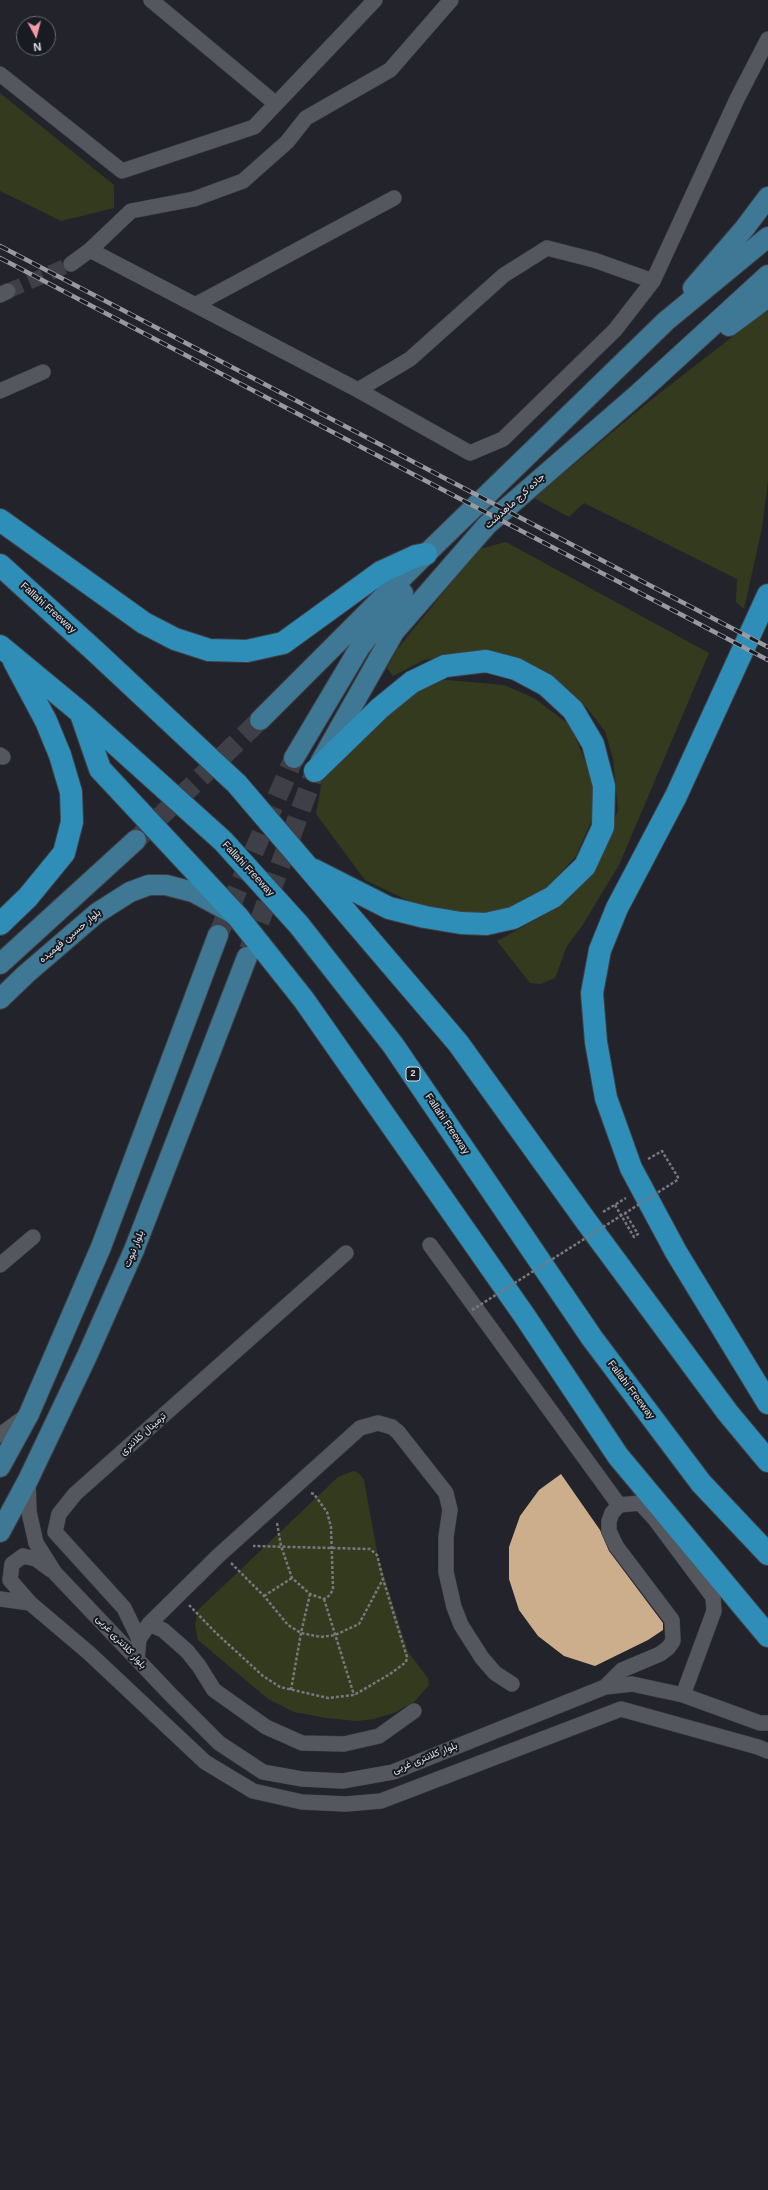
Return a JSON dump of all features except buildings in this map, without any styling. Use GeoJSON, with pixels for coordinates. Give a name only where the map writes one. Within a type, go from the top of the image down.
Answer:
{"type":"FeatureCollection","features":[{"type":"Feature","properties":{"kind":"highway"},"geometry":{"type":"LineString","coordinates":[[0,520],[144,623],[175,639],[209,650],[247,651],[283,643],[382,572],[416,556],[426,554]]}},
{"type":"Feature","properties":{"kind":"highway","name":"Fallahi Freeway"},"geometry":{"type":"LineString","coordinates":[[0,565],[96,652],[237,784],[458,1043],[586,1221],[728,1413],[768,1461]]}},
{"type":"Feature","properties":{"kind":"highway"},"geometry":{"type":"LineString","coordinates":[[768,595],[676,796],[617,908],[600,950],[592,993],[596,1042],[606,1098],[631,1168],[676,1252],[768,1403]]}},
{"type":"Feature","properties":{"kind":"highway"},"geometry":{"type":"LineString","coordinates":[[4,649],[46,721],[60,755],[71,792],[72,822],[64,853],[4,914]]}},
{"type":"Feature","properties":{"kind":"highway","name":"Fallahi Freeway"},"geometry":{"type":"LineString","coordinates":[[4,649],[81,712],[223,841],[299,925],[393,1045],[592,1338],[701,1482],[768,1554]]}},
{"type":"Feature","properties":{"kind":"highway"},"geometry":{"type":"LineString","coordinates":[[305,865],[389,908],[425,918],[461,923],[486,924],[513,918],[554,897],[585,866],[603,827],[604,786],[593,744],[573,710],[546,685],[516,669],[486,662],[445,666],[412,682],[380,708],[315,771]]}},
{"type":"Feature","properties":{"kind":"highway"},"geometry":{"type":"LineString","coordinates":[[81,712],[100,769],[238,916],[304,1000],[524,1315],[618,1456],[768,1636]]}},
{"type":"Feature","properties":{"kind":"main road"},"geometry":{"type":"LineString","coordinates":[[666,321],[744,229],[768,197]]}},
{"type":"Feature","properties":{"kind":"main road"},"geometry":{"type":"LineString","coordinates":[[744,229],[768,206]]}},
{"type":"Feature","properties":{"kind":"main road"},"geometry":{"type":"LineString","coordinates":[[260,720],[426,554],[666,321],[768,237]]}},
{"type":"Feature","properties":{"kind":"main road","name":"جاده کرج ماهدشت"},"geometry":{"type":"LineString","coordinates":[[315,771],[394,632],[487,525],[639,393],[768,275]]}},
{"type":"Feature","properties":{"kind":"main road"},"geometry":{"type":"LineString","coordinates":[[639,393],[768,297]]}},
{"type":"Feature","properties":{"kind":"main road"},"geometry":{"type":"LineString","coordinates":[[294,758],[360,647],[425,565],[426,554]]}},
{"type":"Feature","properties":{"kind":"main road"},"geometry":{"type":"LineString","coordinates":[[0,964],[136,840]]}},
{"type":"Feature","properties":{"kind":"main road","name":"بلوار حسین فهمیده"},"geometry":{"type":"LineString","coordinates":[[0,999],[97,913],[130,892],[149,886],[166,885],[193,892],[238,916]]}},
{"type":"Feature","properties":{"kind":"main road"},"geometry":{"type":"LineString","coordinates":[[0,1467],[29,1414],[101,1247],[218,935]]}},
{"type":"Feature","properties":{"kind":"main road","name":"بلوار نبوت"},"geometry":{"type":"LineString","coordinates":[[0,1532],[28,1480],[87,1356],[134,1250],[246,957]]}},
{"type":"Feature","properties":{"kind":"street"},"geometry":{"type":"LineString","coordinates":[[151,0],[276,104]]}},
{"type":"Feature","properties":{"kind":"street"},"geometry":{"type":"LineString","coordinates":[[0,74],[122,171],[254,127],[376,0]]}},
{"type":"Feature","properties":{"kind":"street"},"geometry":{"type":"LineString","coordinates":[[71,264],[90,250],[131,211],[194,198],[243,181],[287,142],[306,118],[390,70],[451,0]]}},
{"type":"Feature","properties":{"kind":"street"},"geometry":{"type":"LineString","coordinates":[[90,250],[358,390],[470,453],[503,439],[615,330],[653,281],[737,99],[762,60],[768,39]]}},
{"type":"Feature","properties":{"kind":"street"},"geometry":{"type":"LineString","coordinates":[[195,305],[394,198]]}},
{"type":"Feature","properties":{"kind":"street"},"geometry":{"type":"LineString","coordinates":[[358,390],[410,359],[504,275],[547,248],[594,260],[653,281]]}},
{"type":"Feature","properties":{"kind":"street"},"geometry":{"type":"LineString","coordinates":[[0,391],[43,372]]}},
{"type":"Feature","properties":{"kind":"street"},"geometry":{"type":"LineString","coordinates":[[0,1265],[33,1237]]}},
{"type":"Feature","properties":{"kind":"street"},"geometry":{"type":"LineString","coordinates":[[430,1245],[618,1505]]}},
{"type":"Feature","properties":{"kind":"street","name":"ترمینال کلانتری"},"geometry":{"type":"LineString","coordinates":[[139,1639],[124,1608],[55,1532],[59,1514],[75,1494],[346,1252]]}},
{"type":"Feature","properties":{"kind":"street"},"geometry":{"type":"LineString","coordinates":[[0,1435],[29,1414]]}},
{"type":"Feature","properties":{"kind":"street"},"geometry":{"type":"LineString","coordinates":[[137,1659],[139,1639],[148,1624],[218,1556],[360,1428],[372,1423],[378,1423],[392,1427],[398,1432],[446,1493],[450,1510],[446,1542],[446,1572],[454,1607],[464,1631],[482,1658],[495,1673],[512,1684]]}},
{"type":"Feature","properties":{"kind":"street","name":"بلوار کلانتری غربی"},"geometry":{"type":"LineString","coordinates":[[28,1480],[29,1512],[36,1543],[55,1572],[219,1743],[263,1772],[302,1780],[343,1781],[393,1772],[605,1687],[632,1684],[683,1695],[765,1724]]}},
{"type":"Feature","properties":{"kind":"street"},"geometry":{"type":"LineString","coordinates":[[605,1687],[622,1670],[660,1654],[668,1648],[673,1641],[674,1634],[672,1620],[616,1546],[609,1531],[609,1521],[612,1513],[618,1505],[640,1503],[654,1518],[713,1597],[714,1611],[683,1695]]}},
{"type":"Feature","properties":{"kind":"street"},"geometry":{"type":"LineString","coordinates":[[55,1572],[36,1559],[23,1556],[12,1564],[10,1580],[30,1603],[89,1653],[205,1762],[253,1790],[302,1802],[346,1804],[381,1801],[621,1709],[765,1747]]}},
{"type":"Feature","properties":{"kind":"street"},"geometry":{"type":"LineString","coordinates":[[0,1599],[30,1603]]}},
{"type":"Feature","properties":{"kind":"street"},"geometry":{"type":"LineString","coordinates":[[148,1624],[163,1630],[187,1651],[200,1666],[214,1690],[266,1727],[302,1743],[344,1744],[379,1736],[414,1711]]}},
{"type":"Feature","properties":{"kind":"path"},"geometry":{"type":"LineString","coordinates":[[472,1310],[679,1179],[662,1150]]}},
{"type":"Feature","properties":{"kind":"path"},"geometry":{"type":"LineString","coordinates":[[586,1221],[642,1189]]}},
{"type":"Feature","properties":{"kind":"path"},"geometry":{"type":"LineString","coordinates":[[615,1205],[634,1236],[638,1234],[625,1213]]}},
{"type":"Feature","properties":{"kind":"path"},"geometry":{"type":"LineString","coordinates":[[310,1493],[314,1494],[327,1512],[331,1527],[333,1589],[330,1595],[324,1599]]}},
{"type":"Feature","properties":{"kind":"path"},"geometry":{"type":"LineString","coordinates":[[277,1521],[280,1546],[292,1578],[310,1594],[324,1599]]}},
{"type":"Feature","properties":{"kind":"path"},"geometry":{"type":"LineString","coordinates":[[187,1603],[216,1633],[263,1676],[280,1687],[291,1690],[328,1698],[354,1694],[390,1674],[406,1662],[407,1657],[374,1550],[332,1547],[249,1546]]}},
{"type":"Feature","properties":{"kind":"path"},"geometry":{"type":"LineString","coordinates":[[230,1562],[264,1596],[288,1625],[300,1633],[321,1637],[336,1636],[359,1624],[383,1578]]}},
{"type":"Feature","properties":{"kind":"path"},"geometry":{"type":"LineString","coordinates":[[264,1596],[292,1578]]}},
{"type":"Feature","properties":{"kind":"path"},"geometry":{"type":"LineString","coordinates":[[291,1690],[300,1633],[310,1594]]}},
{"type":"Feature","properties":{"kind":"path"},"geometry":{"type":"LineString","coordinates":[[324,1599],[354,1694]]}},
{"type":"Feature","properties":{"kind":"green space"},"geometry":{"type":"Polygon","coordinates":[[[0,93],[114,185],[114,208],[61,221],[0,191],[0,93]]]}},
{"type":"Feature","properties":{"kind":"green space"},"geometry":{"type":"Polygon","coordinates":[[[768,311],[768,481],[762,528],[744,609],[736,602],[737,579],[584,503],[569,517],[534,498],[652,399],[758,317],[768,311]]]}},
{"type":"Feature","properties":{"kind":"green space"},"geometry":{"type":"Polygon","coordinates":[[[506,542],[709,653],[619,865],[582,926],[567,946],[555,978],[541,984],[530,983],[497,941],[559,907],[588,875],[605,843],[618,810],[613,759],[605,731],[582,702],[551,679],[477,652],[424,660],[393,676],[387,668],[398,648],[479,549],[506,542]]]}},
{"type":"Feature","properties":{"kind":"green space"},"geometry":{"type":"Polygon","coordinates":[[[447,680],[504,685],[534,698],[570,725],[595,784],[593,817],[576,856],[543,892],[505,912],[434,913],[365,880],[316,814],[322,781],[373,725],[421,683],[447,680]]]}},
{"type":"Feature","properties":{"kind":"green space"},"geometry":{"type":"Polygon","coordinates":[[[353,1471],[359,1473],[364,1480],[378,1557],[408,1652],[428,1678],[429,1685],[414,1702],[394,1713],[374,1719],[357,1721],[326,1718],[294,1712],[268,1699],[198,1640],[195,1625],[198,1610],[338,1477],[353,1471]]]}},
{"type":"Feature","properties":{"kind":"tunnel"},"geometry":{"type":"LineString","coordinates":[[8,291],[71,264]]}},
{"type":"Feature","properties":{"kind":"tunnel"},"geometry":{"type":"LineString","coordinates":[[136,840],[260,720]]}},
{"type":"Feature","properties":{"kind":"tunnel"},"geometry":{"type":"LineString","coordinates":[[218,935],[294,758]]}},
{"type":"Feature","properties":{"kind":"tunnel"},"geometry":{"type":"LineString","coordinates":[[249,950],[315,771]]}},
{"type":"Feature","properties":{"kind":"railway"},"geometry":{"type":"LineString","coordinates":[[0,246],[768,647]]}},
{"type":"Feature","properties":{"kind":"railway"},"geometry":{"type":"LineString","coordinates":[[0,258],[768,660]]}}]}
